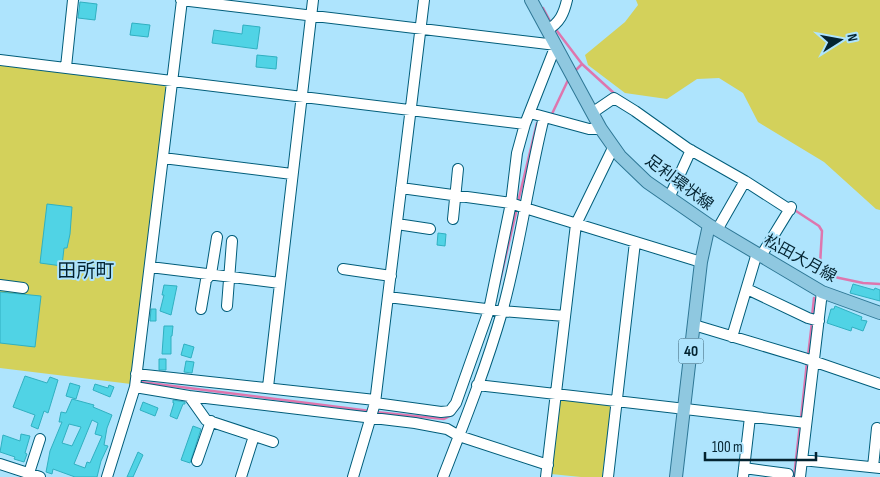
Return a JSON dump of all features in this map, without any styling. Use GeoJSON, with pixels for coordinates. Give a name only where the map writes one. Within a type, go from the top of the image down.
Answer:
{"type":"FeatureCollection","features":[{"type":"Feature","properties":{"kind":"main road","name":"足利環状線"},"geometry":{"type":"LineString","coordinates":[[531,0],[551,27],[556,46],[592,113],[614,148],[647,182],[713,228],[704,240],[676,477]]}},
{"type":"Feature","properties":{"kind":"main road","name":"松田大月線"},"geometry":{"type":"LineString","coordinates":[[713,228],[822,292],[879,311]]}},
{"type":"Feature","properties":{"kind":"street"},"geometry":{"type":"LineString","coordinates":[[66,67],[73,0]]}},
{"type":"Feature","properties":{"kind":"street"},"geometry":{"type":"LineString","coordinates":[[107,477],[135,387],[136,374],[182,0],[556,46],[525,124],[517,152],[511,203],[489,310],[460,393],[450,411],[441,412],[268,387],[261,388],[136,374]]}},
{"type":"Feature","properties":{"kind":"street"},"geometry":{"type":"LineString","coordinates":[[268,387],[313,0]]}},
{"type":"Feature","properties":{"kind":"street"},"geometry":{"type":"LineString","coordinates":[[353,477],[375,402],[424,0]]}},
{"type":"Feature","properties":{"kind":"street"},"geometry":{"type":"LineString","coordinates":[[551,27],[565,11],[567,0]]}},
{"type":"Feature","properties":{"kind":"street"},"geometry":{"type":"LineString","coordinates":[[0,60],[525,124]]}},
{"type":"Feature","properties":{"kind":"street"},"geometry":{"type":"LineString","coordinates":[[592,113],[614,98],[635,110],[691,150],[790,209],[759,255],[732,337]]}},
{"type":"Feature","properties":{"kind":"street"},"geometry":{"type":"LineString","coordinates":[[530,113],[588,129],[601,128]]}},
{"type":"Feature","properties":{"kind":"street"},"geometry":{"type":"LineString","coordinates":[[443,477],[478,385],[502,311],[544,118]]}},
{"type":"Feature","properties":{"kind":"street"},"geometry":{"type":"LineString","coordinates":[[546,477],[576,224],[614,148]]}},
{"type":"Feature","properties":{"kind":"street"},"geometry":{"type":"LineString","coordinates":[[669,198],[691,150]]}},
{"type":"Feature","properties":{"kind":"street"},"geometry":{"type":"LineString","coordinates":[[163,158],[292,174]]}},
{"type":"Feature","properties":{"kind":"street"},"geometry":{"type":"LineString","coordinates":[[453,219],[458,169]]}},
{"type":"Feature","properties":{"kind":"street"},"geometry":{"type":"LineString","coordinates":[[713,228],[745,181]]}},
{"type":"Feature","properties":{"kind":"street"},"geometry":{"type":"LineString","coordinates":[[401,188],[511,203],[701,262]]}},
{"type":"Feature","properties":{"kind":"street"},"geometry":{"type":"LineString","coordinates":[[397,224],[430,230]]}},
{"type":"Feature","properties":{"kind":"street"},"geometry":{"type":"LineString","coordinates":[[201,309],[206,280],[211,274],[217,237]]}},
{"type":"Feature","properties":{"kind":"street"},"geometry":{"type":"LineString","coordinates":[[227,306],[232,241]]}},
{"type":"Feature","properties":{"kind":"street"},"geometry":{"type":"LineString","coordinates":[[608,477],[635,242]]}},
{"type":"Feature","properties":{"kind":"street"},"geometry":{"type":"LineString","coordinates":[[150,267],[280,282]]}},
{"type":"Feature","properties":{"kind":"street"},"geometry":{"type":"LineString","coordinates":[[344,269],[391,276]]}},
{"type":"Feature","properties":{"kind":"street"},"geometry":{"type":"LineString","coordinates":[[0,286],[23,288]]}},
{"type":"Feature","properties":{"kind":"street"},"geometry":{"type":"LineString","coordinates":[[747,290],[814,320]]}},
{"type":"Feature","properties":{"kind":"street"},"geometry":{"type":"LineString","coordinates":[[800,477],[802,422],[809,360],[814,320],[822,292]]}},
{"type":"Feature","properties":{"kind":"street"},"geometry":{"type":"LineString","coordinates":[[388,296],[489,310],[565,316]]}},
{"type":"Feature","properties":{"kind":"street"},"geometry":{"type":"LineString","coordinates":[[694,325],[880,384]]}},
{"type":"Feature","properties":{"kind":"street"},"geometry":{"type":"LineString","coordinates":[[478,385],[802,422]]}},
{"type":"Feature","properties":{"kind":"street"},"geometry":{"type":"LineString","coordinates":[[135,387],[189,396],[372,417],[447,429],[459,436],[548,465]]}},
{"type":"Feature","properties":{"kind":"street"},"geometry":{"type":"LineString","coordinates":[[189,396],[206,420],[273,442]]}},
{"type":"Feature","properties":{"kind":"street"},"geometry":{"type":"LineString","coordinates":[[750,416],[744,472],[788,474]]}},
{"type":"Feature","properties":{"kind":"street"},"geometry":{"type":"LineString","coordinates":[[197,460],[211,421]]}},
{"type":"Feature","properties":{"kind":"street"},"geometry":{"type":"LineString","coordinates":[[802,460],[877,468],[877,428]]}},
{"type":"Feature","properties":{"kind":"street"},"geometry":{"type":"LineString","coordinates":[[241,477],[254,436]]}},
{"type":"Feature","properties":{"kind":"street"},"geometry":{"type":"LineString","coordinates":[[28,473],[40,438]]}},
{"type":"Feature","properties":{"kind":"street"},"geometry":{"type":"LineString","coordinates":[[0,464],[40,477]]}},
{"type":"Feature","properties":{"kind":"shaded area"},"geometry":{"type":"Polygon","coordinates":[[[636,0],[880,0],[880,210],[876,209],[824,162],[758,122],[743,93],[719,78],[697,79],[667,99],[625,93],[588,65],[585,55],[625,22],[638,5],[636,0]]]}},
{"type":"Feature","properties":{"kind":"shaded area"},"geometry":{"type":"Polygon","coordinates":[[[0,64],[151,82],[168,88],[131,384],[0,368],[0,64]]]}},
{"type":"Feature","properties":{"kind":"shaded area"},"geometry":{"type":"Polygon","coordinates":[[[562,398],[609,403],[611,408],[602,477],[551,474],[558,400],[562,398]]]}},
{"type":"Feature","properties":{"kind":"building"},"geometry":{"type":"Polygon","coordinates":[[[80,2],[97,4],[95,20],[78,18],[80,2]]]}},
{"type":"Feature","properties":{"kind":"building"},"geometry":{"type":"Polygon","coordinates":[[[132,23],[150,25],[148,37],[130,35],[132,23]]]}},
{"type":"Feature","properties":{"kind":"building"},"geometry":{"type":"Polygon","coordinates":[[[243,25],[260,27],[257,49],[212,43],[214,30],[242,34],[243,25]]]}},
{"type":"Feature","properties":{"kind":"building"},"geometry":{"type":"Polygon","coordinates":[[[257,55],[277,57],[276,69],[256,67],[257,55]]]}},
{"type":"Feature","properties":{"kind":"building"},"geometry":{"type":"Polygon","coordinates":[[[47,204],[72,207],[70,234],[67,248],[64,248],[62,266],[40,263],[47,204]]]}},
{"type":"Feature","properties":{"kind":"building"},"geometry":{"type":"Polygon","coordinates":[[[438,233],[446,234],[445,246],[437,245],[438,233]]]}},
{"type":"Feature","properties":{"kind":"building"},"geometry":{"type":"Polygon","coordinates":[[[853,284],[880,290],[880,301],[850,293],[853,284]]]}},
{"type":"Feature","properties":{"kind":"building"},"geometry":{"type":"Polygon","coordinates":[[[164,285],[177,286],[171,315],[160,311],[164,295],[162,295],[164,285]]]}},
{"type":"Feature","properties":{"kind":"building"},"geometry":{"type":"Polygon","coordinates":[[[0,292],[41,296],[35,347],[0,343],[0,292]]]}},
{"type":"Feature","properties":{"kind":"building"},"geometry":{"type":"Polygon","coordinates":[[[835,306],[862,317],[861,320],[867,321],[863,331],[852,327],[851,331],[827,323],[831,309],[834,309],[835,306]]]}},
{"type":"Feature","properties":{"kind":"building"},"geometry":{"type":"Polygon","coordinates":[[[151,309],[156,309],[156,321],[150,321],[151,309]]]}},
{"type":"Feature","properties":{"kind":"building"},"geometry":{"type":"Polygon","coordinates":[[[164,326],[173,326],[171,354],[162,354],[164,326]]]}},
{"type":"Feature","properties":{"kind":"building"},"geometry":{"type":"Polygon","coordinates":[[[184,344],[194,347],[191,358],[181,355],[184,344]]]}},
{"type":"Feature","properties":{"kind":"building"},"geometry":{"type":"Polygon","coordinates":[[[159,359],[166,359],[166,370],[159,370],[159,359]]]}},
{"type":"Feature","properties":{"kind":"building"},"geometry":{"type":"Polygon","coordinates":[[[186,361],[194,362],[192,373],[184,372],[186,361]]]}},
{"type":"Feature","properties":{"kind":"building"},"geometry":{"type":"Polygon","coordinates":[[[25,376],[47,383],[50,377],[58,380],[48,413],[44,411],[38,429],[31,426],[35,415],[13,407],[25,376]]]}},
{"type":"Feature","properties":{"kind":"building"},"geometry":{"type":"Polygon","coordinates":[[[70,383],[80,386],[76,399],[66,396],[70,383]]]}},
{"type":"Feature","properties":{"kind":"building"},"geometry":{"type":"Polygon","coordinates":[[[95,384],[108,388],[109,385],[114,387],[110,397],[93,390],[95,384]]]}},
{"type":"Feature","properties":{"kind":"building"},"geometry":{"type":"Polygon","coordinates":[[[72,399],[94,405],[93,407],[112,415],[104,445],[108,446],[101,461],[97,477],[75,477],[53,469],[52,474],[46,472],[50,451],[62,422],[59,422],[61,412],[66,413],[72,399]],[[92,420],[74,464],[85,468],[87,462],[90,463],[102,436],[95,434],[98,423],[92,420]],[[69,424],[62,443],[72,446],[81,427],[69,424]]]}},
{"type":"Feature","properties":{"kind":"building"},"geometry":{"type":"Polygon","coordinates":[[[173,400],[185,402],[177,419],[170,416],[174,403],[173,400]]]}},
{"type":"Feature","properties":{"kind":"building"},"geometry":{"type":"Polygon","coordinates":[[[143,402],[158,408],[155,416],[140,410],[143,402]]]}},
{"type":"Feature","properties":{"kind":"building"},"geometry":{"type":"Polygon","coordinates":[[[193,426],[201,429],[190,463],[181,460],[193,426]]]}},
{"type":"Feature","properties":{"kind":"building"},"geometry":{"type":"Polygon","coordinates":[[[21,434],[30,436],[24,462],[0,452],[3,435],[20,441],[21,434]]]}},
{"type":"Feature","properties":{"kind":"building"},"geometry":{"type":"Polygon","coordinates":[[[138,452],[143,455],[133,477],[127,477],[138,452]]]}},
{"type":"Feature","properties":{"kind":"waterway"},"geometry":{"type":"LineString","coordinates":[[543,8],[551,23]]}},
{"type":"Feature","properties":{"kind":"waterway"},"geometry":{"type":"LineString","coordinates":[[554,27],[582,64],[616,95]]}},
{"type":"Feature","properties":{"kind":"waterway"},"geometry":{"type":"LineString","coordinates":[[574,72],[582,64]]}},
{"type":"Feature","properties":{"kind":"waterway"},"geometry":{"type":"LineString","coordinates":[[551,116],[569,78]]}},
{"type":"Feature","properties":{"kind":"waterway"},"geometry":{"type":"LineString","coordinates":[[518,202],[537,123],[539,122]]}},
{"type":"Feature","properties":{"kind":"waterway"},"geometry":{"type":"LineString","coordinates":[[499,285],[517,208]]}},
{"type":"Feature","properties":{"kind":"waterway"},"geometry":{"type":"LineString","coordinates":[[793,209],[819,226],[822,231],[820,265]]}},
{"type":"Feature","properties":{"kind":"waterway"},"geometry":{"type":"LineString","coordinates":[[825,275],[863,283],[880,284]]}},
{"type":"Feature","properties":{"kind":"waterway"},"geometry":{"type":"LineString","coordinates":[[812,317],[814,298]]}},
{"type":"Feature","properties":{"kind":"waterway"},"geometry":{"type":"LineString","coordinates":[[808,356],[812,322]]}},
{"type":"Feature","properties":{"kind":"waterway"},"geometry":{"type":"LineString","coordinates":[[801,418],[807,362]]}},
{"type":"Feature","properties":{"kind":"waterway"},"geometry":{"type":"LineString","coordinates":[[141,382],[370,411]]}},
{"type":"Feature","properties":{"kind":"waterway"},"geometry":{"type":"LineString","coordinates":[[375,412],[444,419],[452,415],[459,407]]}},
{"type":"Feature","properties":{"kind":"waterway"},"geometry":{"type":"LineString","coordinates":[[794,477],[800,424]]}},
{"type":"Feature","properties":{"kind":"district","name":"田所町"},"geometry":{"type":"Point","coordinates":[86,271]}}]}
